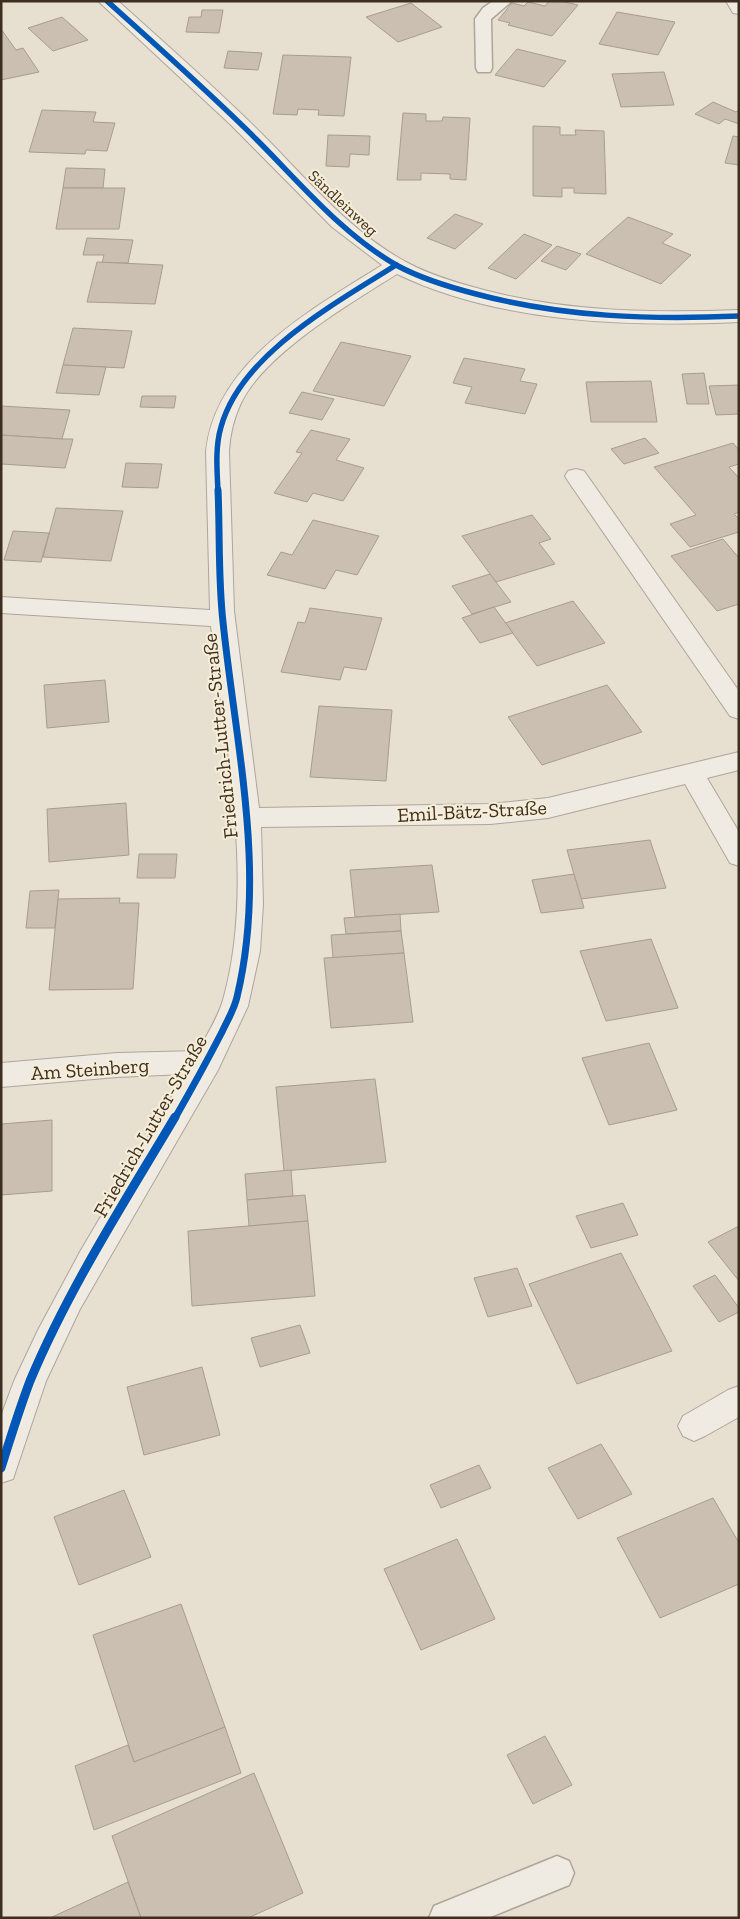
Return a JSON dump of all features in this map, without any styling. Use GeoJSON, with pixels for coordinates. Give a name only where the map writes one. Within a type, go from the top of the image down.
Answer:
{"type":"FeatureCollection","features":[{"type":"Feature","properties":{"kind":"street","name":"Sändleinweg"},"geometry":{"type":"LineString","coordinates":[[106,1],[234,118],[356,238],[396,265],[431,281],[490,299],[578,314],[641,318],[739,316]]}},
{"type":"Feature","properties":{"kind":"street"},"geometry":{"type":"LineString","coordinates":[[736,1],[739,9]]}},
{"type":"Feature","properties":{"kind":"street","name":"Friedrich-Lutter-Straße"},"geometry":{"type":"LineString","coordinates":[[1,1468],[10,1434],[38,1359],[77,1282],[208,1062],[236,1001],[249,935],[248,818],[222,619],[218,454],[220,427],[230,400],[251,373],[277,349],[324,312],[396,265]]}},
{"type":"Feature","properties":{"kind":"street"},"geometry":{"type":"LineString","coordinates":[[576,476],[739,710]]}},
{"type":"Feature","properties":{"kind":"street"},"geometry":{"type":"LineString","coordinates":[[1,605],[222,619]]}},
{"type":"Feature","properties":{"kind":"street","name":"Emil-Bätz-Straße"},"geometry":{"type":"LineString","coordinates":[[248,818],[490,814],[548,808],[739,761]]}},
{"type":"Feature","properties":{"kind":"street"},"geometry":{"type":"LineString","coordinates":[[691,772],[739,856]]}},
{"type":"Feature","properties":{"kind":"street","name":"Am Steinberg"},"geometry":{"type":"LineString","coordinates":[[1,1075],[117,1065],[208,1062]]}},
{"type":"Feature","properties":{"kind":"street"},"geometry":{"type":"LineString","coordinates":[[694,1426],[739,1400]]}},
{"type":"Feature","properties":{"kind":"lane"},"geometry":{"type":"LineString","coordinates":[[484,68],[483,19],[489,11],[504,1]]}},
{"type":"Feature","properties":{"kind":"lane"},"geometry":{"type":"LineString","coordinates":[[446,1918],[556,1873]]}},
{"type":"Feature","properties":{"kind":"building"},"geometry":{"type":"Polygon","coordinates":[[[549,1],[561,1],[578,5],[552,36],[508,25],[510,23],[498,20],[512,3],[524,6],[528,2],[545,6],[549,1]]]}},
{"type":"Feature","properties":{"kind":"building"},"geometry":{"type":"Polygon","coordinates":[[[411,3],[442,27],[398,42],[366,17],[411,3]]]}},
{"type":"Feature","properties":{"kind":"building"},"geometry":{"type":"Polygon","coordinates":[[[202,10],[223,10],[219,33],[186,32],[189,17],[201,17],[202,10]]]}},
{"type":"Feature","properties":{"kind":"building"},"geometry":{"type":"Polygon","coordinates":[[[617,12],[675,22],[658,55],[599,44],[617,12]]]}},
{"type":"Feature","properties":{"kind":"building"},"geometry":{"type":"Polygon","coordinates":[[[62,17],[88,40],[53,51],[28,28],[62,17]]]}},
{"type":"Feature","properties":{"kind":"building"},"geometry":{"type":"Polygon","coordinates":[[[1,29],[16,50],[23,48],[39,72],[1,80],[1,29]]]}},
{"type":"Feature","properties":{"kind":"building"},"geometry":{"type":"Polygon","coordinates":[[[517,49],[566,61],[544,87],[495,75],[517,49]]]}},
{"type":"Feature","properties":{"kind":"building"},"geometry":{"type":"Polygon","coordinates":[[[228,51],[262,53],[258,70],[224,68],[228,51]]]}},
{"type":"Feature","properties":{"kind":"building"},"geometry":{"type":"Polygon","coordinates":[[[283,55],[351,57],[344,116],[318,115],[319,110],[298,109],[297,115],[273,114],[283,55]]]}},
{"type":"Feature","properties":{"kind":"building"},"geometry":{"type":"Polygon","coordinates":[[[664,72],[674,105],[621,107],[612,74],[664,72]]]}},
{"type":"Feature","properties":{"kind":"building"},"geometry":{"type":"Polygon","coordinates":[[[713,102],[736,112],[739,110],[739,124],[725,119],[719,124],[695,114],[713,102]]]}},
{"type":"Feature","properties":{"kind":"building"},"geometry":{"type":"Polygon","coordinates":[[[42,110],[96,112],[93,122],[115,123],[107,151],[86,150],[85,154],[29,152],[42,110]]]}},
{"type":"Feature","properties":{"kind":"building"},"geometry":{"type":"Polygon","coordinates":[[[403,113],[426,114],[426,121],[442,121],[443,117],[470,118],[466,180],[450,179],[450,174],[421,173],[421,180],[397,180],[403,113]]]}},
{"type":"Feature","properties":{"kind":"building"},"geometry":{"type":"Polygon","coordinates":[[[533,126],[560,127],[560,135],[576,135],[575,130],[604,131],[606,194],[574,193],[574,188],[562,188],[562,197],[533,196],[533,126]]]}},
{"type":"Feature","properties":{"kind":"building"},"geometry":{"type":"Polygon","coordinates":[[[328,135],[370,136],[369,155],[350,154],[349,167],[326,166],[328,135]]]}},
{"type":"Feature","properties":{"kind":"building"},"geometry":{"type":"Polygon","coordinates":[[[733,136],[739,137],[739,165],[725,163],[733,136]]]}},
{"type":"Feature","properties":{"kind":"building"},"geometry":{"type":"Polygon","coordinates":[[[66,168],[105,169],[103,188],[63,188],[66,168]]]}},
{"type":"Feature","properties":{"kind":"building"},"geometry":{"type":"Polygon","coordinates":[[[63,188],[125,188],[119,229],[56,229],[63,188]]]}},
{"type":"Feature","properties":{"kind":"building"},"geometry":{"type":"Polygon","coordinates":[[[455,214],[483,224],[455,249],[427,238],[455,214]]]}},
{"type":"Feature","properties":{"kind":"building"},"geometry":{"type":"Polygon","coordinates":[[[628,217],[673,234],[662,243],[691,255],[661,284],[586,254],[628,217]]]}},
{"type":"Feature","properties":{"kind":"building"},"geometry":{"type":"Polygon","coordinates":[[[524,234],[552,245],[516,279],[488,268],[524,234]]]}},
{"type":"Feature","properties":{"kind":"building"},"geometry":{"type":"Polygon","coordinates":[[[87,238],[133,240],[128,263],[102,263],[104,255],[83,255],[87,238]]]}},
{"type":"Feature","properties":{"kind":"building"},"geometry":{"type":"Polygon","coordinates":[[[557,246],[581,254],[566,270],[541,261],[557,246]]]}},
{"type":"Feature","properties":{"kind":"building"},"geometry":{"type":"Polygon","coordinates":[[[97,262],[163,265],[155,304],[87,302],[97,262]]]}},
{"type":"Feature","properties":{"kind":"building"},"geometry":{"type":"Polygon","coordinates":[[[73,328],[132,331],[124,368],[63,365],[73,328]]]}},
{"type":"Feature","properties":{"kind":"building"},"geometry":{"type":"Polygon","coordinates":[[[341,342],[411,356],[384,406],[313,391],[341,342]]]}},
{"type":"Feature","properties":{"kind":"building"},"geometry":{"type":"Polygon","coordinates":[[[464,358],[525,369],[520,381],[537,384],[525,414],[465,403],[472,387],[453,383],[464,358]]]}},
{"type":"Feature","properties":{"kind":"building"},"geometry":{"type":"Polygon","coordinates":[[[63,365],[106,367],[99,395],[56,393],[63,365]]]}},
{"type":"Feature","properties":{"kind":"building"},"geometry":{"type":"Polygon","coordinates":[[[704,373],[709,404],[687,404],[682,374],[704,373]]]}},
{"type":"Feature","properties":{"kind":"building"},"geometry":{"type":"Polygon","coordinates":[[[651,381],[657,422],[591,422],[586,382],[651,381]]]}},
{"type":"Feature","properties":{"kind":"building"},"geometry":{"type":"Polygon","coordinates":[[[739,385],[739,414],[716,415],[709,386],[739,385]]]}},
{"type":"Feature","properties":{"kind":"building"},"geometry":{"type":"Polygon","coordinates":[[[302,392],[334,399],[322,420],[289,413],[302,392]]]}},
{"type":"Feature","properties":{"kind":"building"},"geometry":{"type":"Polygon","coordinates":[[[142,396],[176,396],[174,408],[140,407],[142,396]]]}},
{"type":"Feature","properties":{"kind":"building"},"geometry":{"type":"Polygon","coordinates":[[[1,406],[70,410],[62,439],[1,435],[1,406]]]}},
{"type":"Feature","properties":{"kind":"building"},"geometry":{"type":"Polygon","coordinates":[[[311,430],[350,439],[336,460],[364,468],[343,501],[313,493],[307,502],[274,493],[302,453],[296,452],[311,430]]]}},
{"type":"Feature","properties":{"kind":"building"},"geometry":{"type":"Polygon","coordinates":[[[1,435],[73,439],[65,468],[1,464],[1,435]]]}},
{"type":"Feature","properties":{"kind":"building"},"geometry":{"type":"Polygon","coordinates":[[[645,438],[659,453],[624,464],[611,449],[645,438]]]}},
{"type":"Feature","properties":{"kind":"building"},"geometry":{"type":"Polygon","coordinates":[[[733,443],[739,450],[739,464],[729,467],[739,478],[739,512],[734,514],[739,519],[739,532],[690,547],[670,524],[696,515],[654,467],[733,443]]]}},
{"type":"Feature","properties":{"kind":"building"},"geometry":{"type":"Polygon","coordinates":[[[126,463],[162,464],[158,488],[122,487],[126,463]]]}},
{"type":"Feature","properties":{"kind":"building"},"geometry":{"type":"Polygon","coordinates":[[[56,508],[123,511],[111,561],[43,557],[56,508]]]}},
{"type":"Feature","properties":{"kind":"building"},"geometry":{"type":"Polygon","coordinates":[[[532,515],[551,539],[539,543],[555,564],[496,582],[462,536],[532,515]]]}},
{"type":"Feature","properties":{"kind":"building"},"geometry":{"type":"Polygon","coordinates":[[[313,520],[379,536],[357,575],[336,570],[325,589],[267,575],[281,552],[292,555],[313,520]]]}},
{"type":"Feature","properties":{"kind":"building"},"geometry":{"type":"Polygon","coordinates":[[[13,531],[49,533],[41,562],[4,560],[13,531]]]}},
{"type":"Feature","properties":{"kind":"building"},"geometry":{"type":"Polygon","coordinates":[[[723,539],[739,558],[739,604],[717,611],[671,556],[723,539]]]}},
{"type":"Feature","properties":{"kind":"building"},"geometry":{"type":"Polygon","coordinates":[[[490,574],[511,602],[472,614],[452,586],[490,574]]]}},
{"type":"Feature","properties":{"kind":"building"},"geometry":{"type":"Polygon","coordinates":[[[573,601],[605,643],[537,666],[505,623],[573,601]]]}},
{"type":"Feature","properties":{"kind":"building"},"geometry":{"type":"Polygon","coordinates":[[[494,607],[513,633],[480,643],[462,618],[494,607]]]}},
{"type":"Feature","properties":{"kind":"building"},"geometry":{"type":"Polygon","coordinates":[[[310,608],[382,618],[366,670],[344,667],[340,680],[281,672],[298,622],[305,623],[310,608]]]}},
{"type":"Feature","properties":{"kind":"building"},"geometry":{"type":"Polygon","coordinates":[[[105,680],[109,722],[47,728],[44,685],[105,680]]]}},
{"type":"Feature","properties":{"kind":"building"},"geometry":{"type":"Polygon","coordinates":[[[607,685],[642,732],[542,765],[508,717],[607,685]]]}},
{"type":"Feature","properties":{"kind":"building"},"geometry":{"type":"Polygon","coordinates":[[[319,706],[392,710],[386,781],[310,777],[319,706]]]}},
{"type":"Feature","properties":{"kind":"building"},"geometry":{"type":"Polygon","coordinates":[[[126,803],[129,855],[49,862],[47,809],[126,803]]]}},
{"type":"Feature","properties":{"kind":"building"},"geometry":{"type":"Polygon","coordinates":[[[650,840],[666,888],[581,899],[567,850],[650,840]]]}},
{"type":"Feature","properties":{"kind":"building"},"geometry":{"type":"Polygon","coordinates":[[[139,854],[177,854],[175,878],[137,878],[139,854]]]}},
{"type":"Feature","properties":{"kind":"building"},"geometry":{"type":"Polygon","coordinates":[[[432,865],[439,912],[355,917],[350,870],[432,865]]]}},
{"type":"Feature","properties":{"kind":"building"},"geometry":{"type":"Polygon","coordinates":[[[574,874],[584,908],[541,913],[532,880],[574,874]]]}},
{"type":"Feature","properties":{"kind":"building"},"geometry":{"type":"Polygon","coordinates":[[[59,890],[55,928],[26,928],[30,891],[59,890]]]}},
{"type":"Feature","properties":{"kind":"building"},"geometry":{"type":"Polygon","coordinates":[[[120,898],[119,903],[139,903],[133,989],[49,990],[58,899],[120,898]]]}},
{"type":"Feature","properties":{"kind":"building"},"geometry":{"type":"Polygon","coordinates":[[[400,914],[401,931],[346,934],[344,918],[400,914]]]}},
{"type":"Feature","properties":{"kind":"building"},"geometry":{"type":"Polygon","coordinates":[[[401,931],[404,953],[333,958],[331,935],[401,931]]]}},
{"type":"Feature","properties":{"kind":"building"},"geometry":{"type":"Polygon","coordinates":[[[651,939],[678,1008],[606,1021],[580,951],[651,939]]]}},
{"type":"Feature","properties":{"kind":"building"},"geometry":{"type":"Polygon","coordinates":[[[404,953],[413,1022],[331,1028],[324,958],[404,953]]]}},
{"type":"Feature","properties":{"kind":"building"},"geometry":{"type":"Polygon","coordinates":[[[649,1043],[677,1110],[609,1125],[582,1058],[649,1043]]]}},
{"type":"Feature","properties":{"kind":"building"},"geometry":{"type":"Polygon","coordinates":[[[375,1079],[386,1162],[284,1171],[276,1087],[375,1079]]]}},
{"type":"Feature","properties":{"kind":"building"},"geometry":{"type":"Polygon","coordinates":[[[52,1120],[52,1191],[1,1195],[1,1124],[52,1120]]]}},
{"type":"Feature","properties":{"kind":"building"},"geometry":{"type":"Polygon","coordinates":[[[291,1170],[293,1196],[247,1200],[245,1174],[291,1170]]]}},
{"type":"Feature","properties":{"kind":"building"},"geometry":{"type":"Polygon","coordinates":[[[305,1195],[308,1221],[249,1226],[247,1200],[305,1195]]]}},
{"type":"Feature","properties":{"kind":"building"},"geometry":{"type":"Polygon","coordinates":[[[623,1203],[638,1235],[591,1248],[576,1216],[623,1203]]]}},
{"type":"Feature","properties":{"kind":"building"},"geometry":{"type":"Polygon","coordinates":[[[308,1221],[315,1296],[192,1306],[188,1231],[308,1221]]]}},
{"type":"Feature","properties":{"kind":"building"},"geometry":{"type":"Polygon","coordinates":[[[739,1226],[739,1281],[708,1242],[739,1226]]]}},
{"type":"Feature","properties":{"kind":"building"},"geometry":{"type":"Polygon","coordinates":[[[621,1253],[672,1351],[577,1384],[529,1284],[621,1253]]]}},
{"type":"Feature","properties":{"kind":"building"},"geometry":{"type":"Polygon","coordinates":[[[517,1268],[532,1306],[488,1317],[474,1278],[517,1268]]]}},
{"type":"Feature","properties":{"kind":"building"},"geometry":{"type":"Polygon","coordinates":[[[715,1275],[739,1308],[739,1312],[719,1322],[693,1286],[715,1275]]]}},
{"type":"Feature","properties":{"kind":"building"},"geometry":{"type":"Polygon","coordinates":[[[300,1325],[310,1353],[260,1367],[251,1338],[300,1325]]]}},
{"type":"Feature","properties":{"kind":"building"},"geometry":{"type":"Polygon","coordinates":[[[202,1367],[220,1435],[144,1455],[127,1387],[202,1367]]]}},
{"type":"Feature","properties":{"kind":"building"},"geometry":{"type":"Polygon","coordinates":[[[601,1444],[632,1494],[578,1519],[548,1468],[601,1444]]]}},
{"type":"Feature","properties":{"kind":"building"},"geometry":{"type":"Polygon","coordinates":[[[479,1465],[491,1488],[441,1508],[430,1485],[479,1465]]]}},
{"type":"Feature","properties":{"kind":"building"},"geometry":{"type":"Polygon","coordinates":[[[124,1490],[151,1557],[79,1585],[54,1517],[124,1490]]]}},
{"type":"Feature","properties":{"kind":"building"},"geometry":{"type":"Polygon","coordinates":[[[713,1498],[739,1543],[739,1584],[660,1618],[617,1538],[713,1498]]]}},
{"type":"Feature","properties":{"kind":"building"},"geometry":{"type":"Polygon","coordinates":[[[457,1539],[495,1619],[421,1650],[384,1569],[457,1539]]]}},
{"type":"Feature","properties":{"kind":"building"},"geometry":{"type":"Polygon","coordinates":[[[181,1604],[225,1727],[134,1762],[93,1635],[181,1604]]]}},
{"type":"Feature","properties":{"kind":"building"},"geometry":{"type":"Polygon","coordinates":[[[225,1727],[241,1773],[94,1830],[75,1766],[128,1745],[134,1762],[225,1727]]]}},
{"type":"Feature","properties":{"kind":"building"},"geometry":{"type":"Polygon","coordinates":[[[545,1736],[572,1785],[533,1804],[507,1755],[545,1736]]]}},
{"type":"Feature","properties":{"kind":"building"},"geometry":{"type":"Polygon","coordinates":[[[254,1773],[303,1893],[248,1918],[141,1918],[112,1836],[254,1773]]]}},
{"type":"Feature","properties":{"kind":"building"},"geometry":{"type":"Polygon","coordinates":[[[128,1882],[141,1918],[50,1918],[128,1882]]]}},
{"type":"Feature","properties":{"kind":"cycle path"},"geometry":{"type":"LineString","coordinates":[[107,1],[238,121],[340,223],[376,252],[404,269],[429,280],[463,291],[497,300],[565,312],[669,318],[739,316]]}},
{"type":"Feature","properties":{"kind":"cycle path"},"geometry":{"type":"LineString","coordinates":[[1,1468],[14,1424],[30,1381],[69,1299],[186,1100],[231,1014],[237,998],[246,951],[250,904],[250,857],[247,810],[222,611],[217,465],[221,426],[231,401],[247,378],[269,355],[321,314],[396,265]]}}]}
